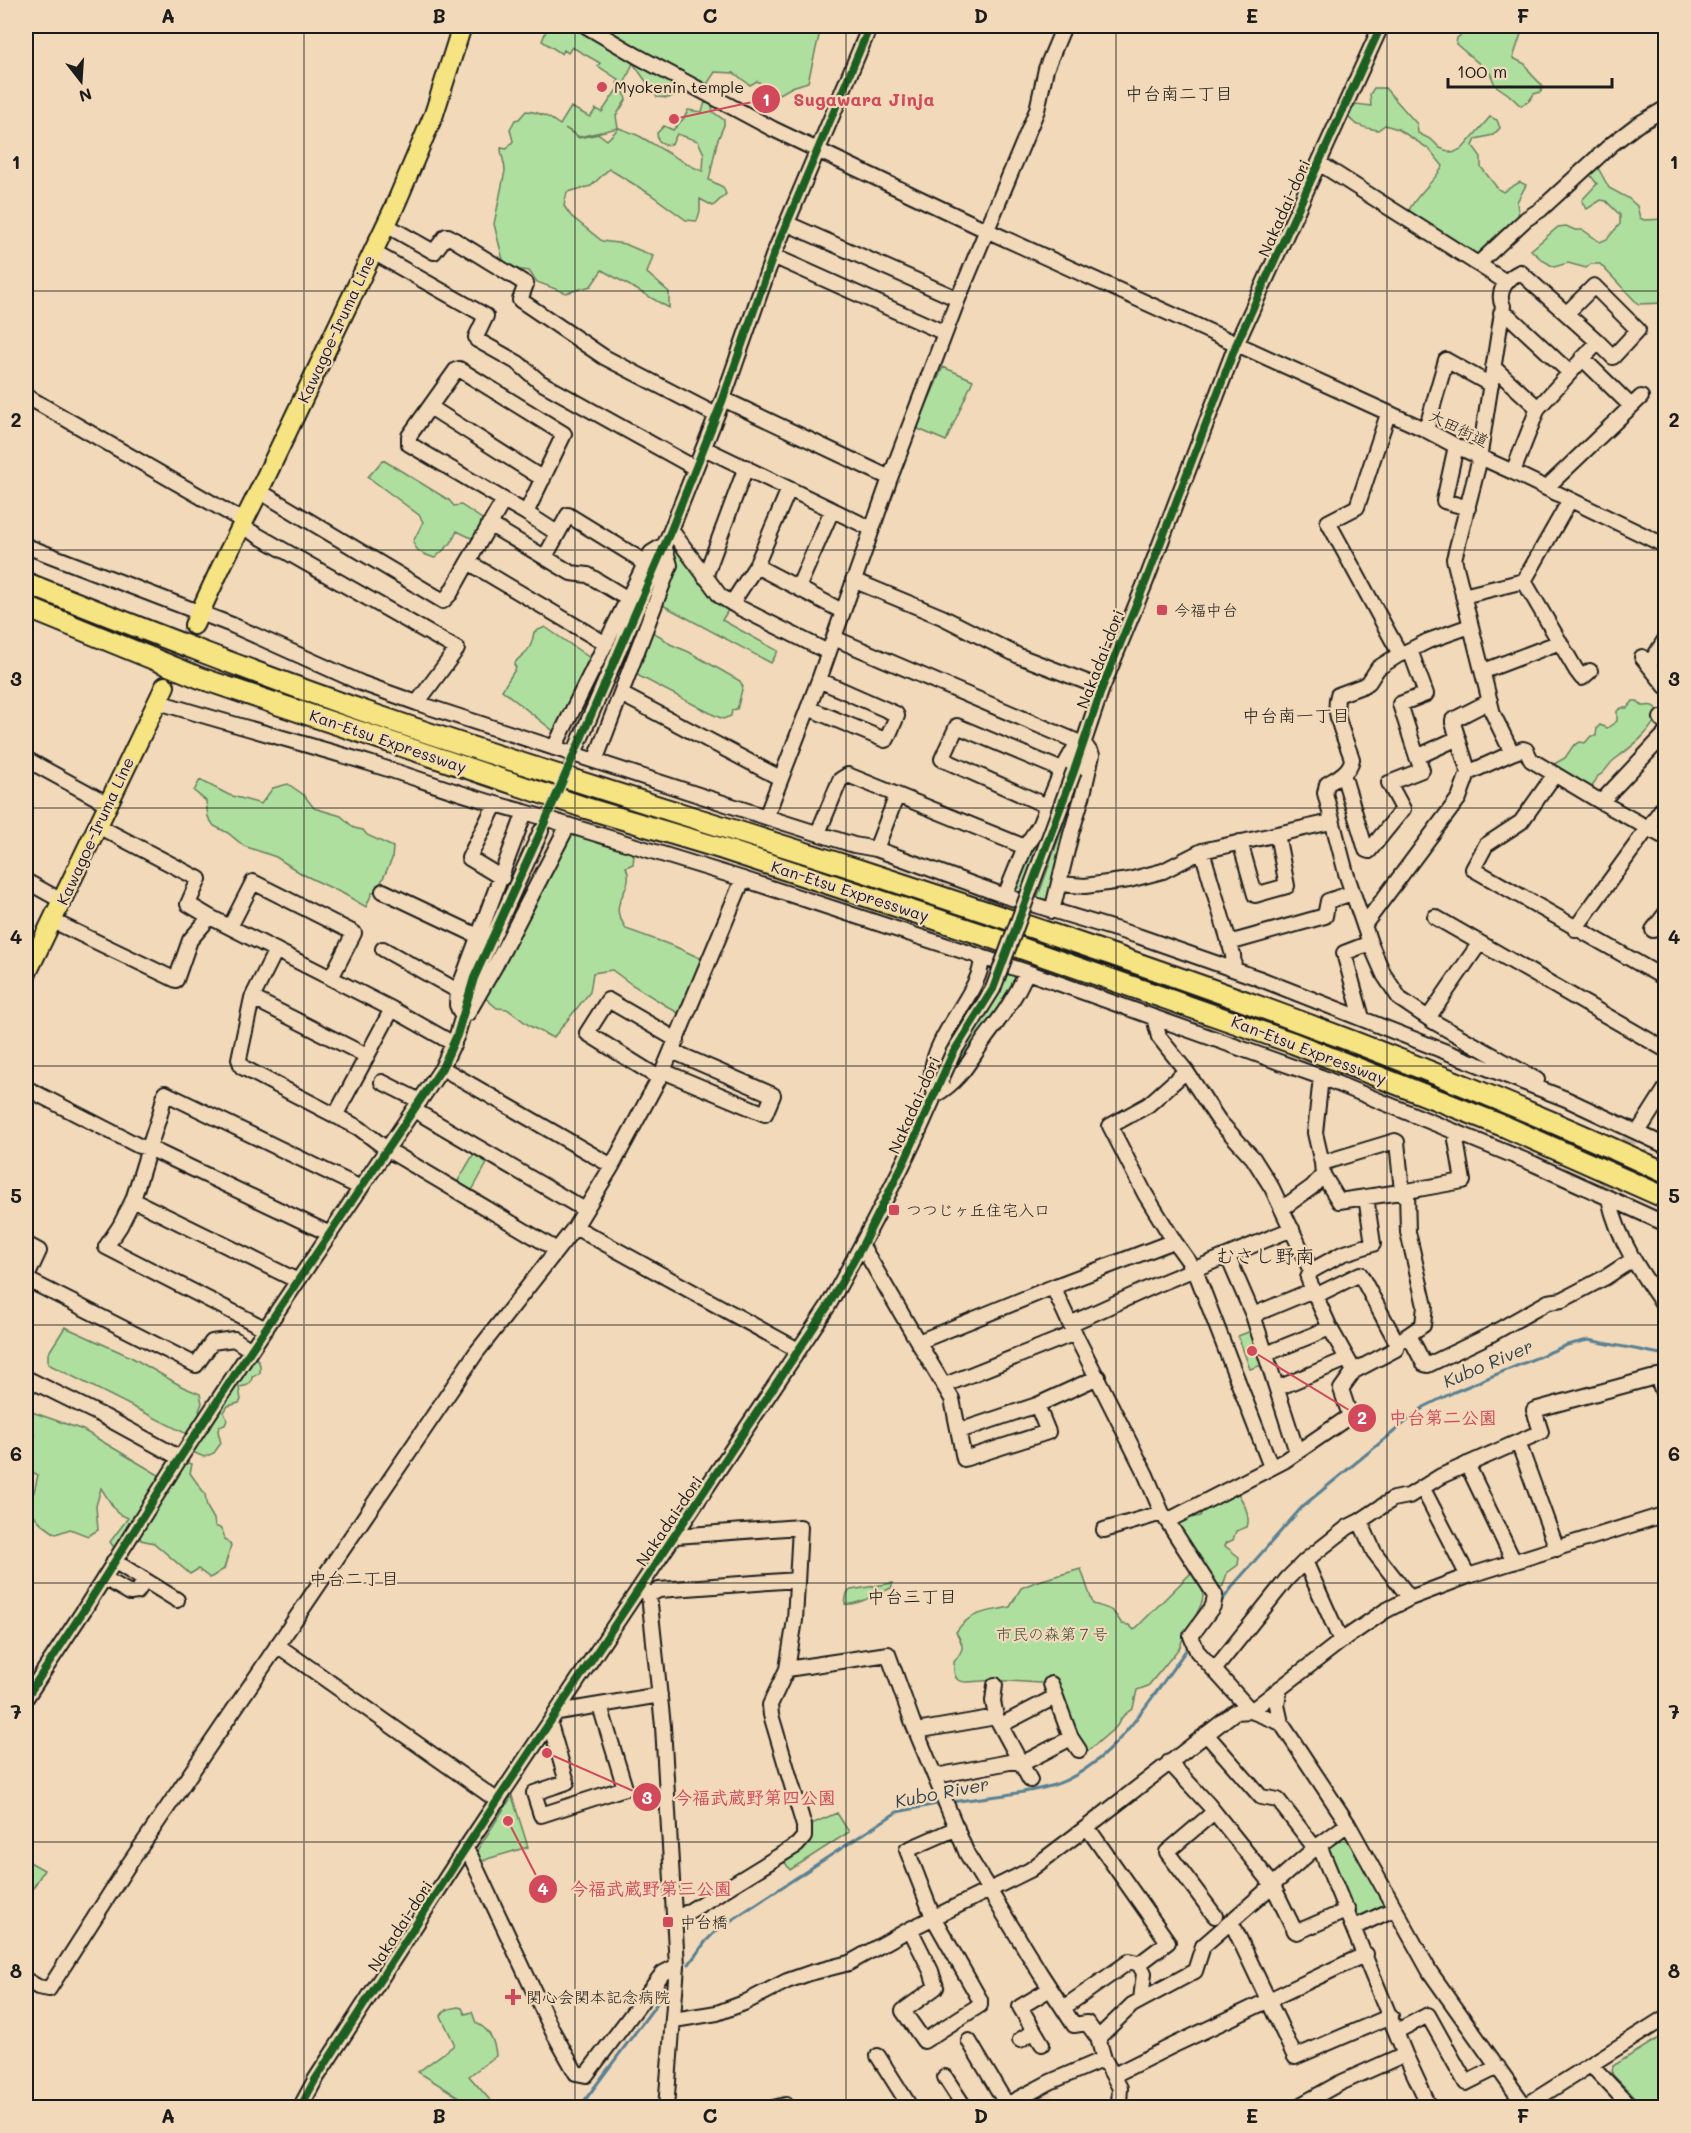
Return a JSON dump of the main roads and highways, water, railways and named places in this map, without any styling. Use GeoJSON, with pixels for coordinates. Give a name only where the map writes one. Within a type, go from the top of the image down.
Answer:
{"type":"FeatureCollection","features":[{"type":"Feature","properties":{"kind":"highway","name":"Kan-Etsu Expressway"},"geometry":{"type":"LineString","coordinates":[[26,583],[206,654],[379,716],[991,914],[1283,1015],[1478,1090],[1665,1173]]}},
{"type":"Feature","properties":{"kind":"highway","name":"Kan-Etsu Expressway"},"geometry":{"type":"LineString","coordinates":[[26,607],[200,678],[586,808],[723,849],[967,929],[1282,1039],[1506,1127],[1665,1198]]}},
{"type":"Feature","properties":{"kind":"main road","name":"Kawagoe-Iruma Line"},"geometry":{"type":"LineString","coordinates":[[198,619],[386,225],[434,114],[462,26]]}},
{"type":"Feature","properties":{"kind":"main road","name":"Kawagoe-Iruma Line"},"geometry":{"type":"LineString","coordinates":[[26,975],[161,693]]}},
{"type":"Feature","properties":{"kind":"waterway","name":"Kubo River"},"geometry":{"type":"LineString","coordinates":[[1218,1606],[1236,1582],[1303,1506],[1424,1407],[1454,1392],[1567,1345],[1588,1340],[1666,1355]]}},
{"type":"Feature","properties":{"kind":"waterway","name":"Kubo River"},"geometry":{"type":"LineString","coordinates":[[951,1802],[1039,1789],[1073,1777],[1112,1747],[1144,1709],[1187,1649]]}},
{"type":"Feature","properties":{"kind":"waterway","name":"Kubo River"},"geometry":{"type":"LineString","coordinates":[[689,1964],[718,1929],[897,1812],[942,1803]]}},
{"type":"Feature","properties":{"kind":"waterway","name":"Kubo River"},"geometry":{"type":"LineString","coordinates":[[579,2108],[667,1990]]}},
{"type":"Feature","properties":{"kind":"tunnel"},"geometry":{"type":"LineString","coordinates":[[165,686],[194,625]]}},
{"type":"Feature","properties":{"kind":"tunnel"},"geometry":{"type":"LineString","coordinates":[[541,829],[576,749]]}},
{"type":"Feature","properties":{"kind":"tunnel"},"geometry":{"type":"LineString","coordinates":[[1605,1190],[1630,1138]]}},
{"type":"Feature","properties":{"kind":"place","name":"Myokenin temple"},"geometry":{"type":"Point","coordinates":[602,87]}},
{"type":"Feature","properties":{"kind":"place","name":"Sugawara Jinja"},"geometry":{"type":"Point","coordinates":[674,119]}},
{"type":"Feature","properties":{"kind":"place","name":"今福中台"},"geometry":{"type":"Point","coordinates":[1162,610]}},
{"type":"Feature","properties":{"kind":"place","name":"つつじヶ丘住宅入口"},"geometry":{"type":"Point","coordinates":[894,1210]}},
{"type":"Feature","properties":{"kind":"place","name":"中台第二公園"},"geometry":{"type":"Point","coordinates":[1252,1351]}},
{"type":"Feature","properties":{"kind":"place","name":"今福武蔵野第四公園"},"geometry":{"type":"Point","coordinates":[547,1753]}},
{"type":"Feature","properties":{"kind":"place","name":"今福武蔵野第三公園"},"geometry":{"type":"Point","coordinates":[508,1821]}},
{"type":"Feature","properties":{"kind":"place","name":"中台橋"},"geometry":{"type":"Point","coordinates":[668,1922]}},
{"type":"Feature","properties":{"kind":"place","name":"関心会関本記念病院"},"geometry":{"type":"Point","coordinates":[513,1997]}},
{"type":"Feature","properties":{"kind":"district","name":"中台南二丁目"},"geometry":{"type":"Point","coordinates":[1179,94]}},
{"type":"Feature","properties":{"kind":"district","name":"中台南一丁目"},"geometry":{"type":"Point","coordinates":[1296,716]}},
{"type":"Feature","properties":{"kind":"district","name":"むさし野南"},"geometry":{"type":"Point","coordinates":[1265,1256]}},
{"type":"Feature","properties":{"kind":"district","name":"中台二丁目"},"geometry":{"type":"Point","coordinates":[354,1579]}},
{"type":"Feature","properties":{"kind":"district","name":"中台三丁目"},"geometry":{"type":"Point","coordinates":[912,1597]}},
{"type":"Feature","properties":{"kind":"park label","name":"市民の森第７号"},"geometry":{"type":"Point","coordinates":[1052,1634]}}]}
